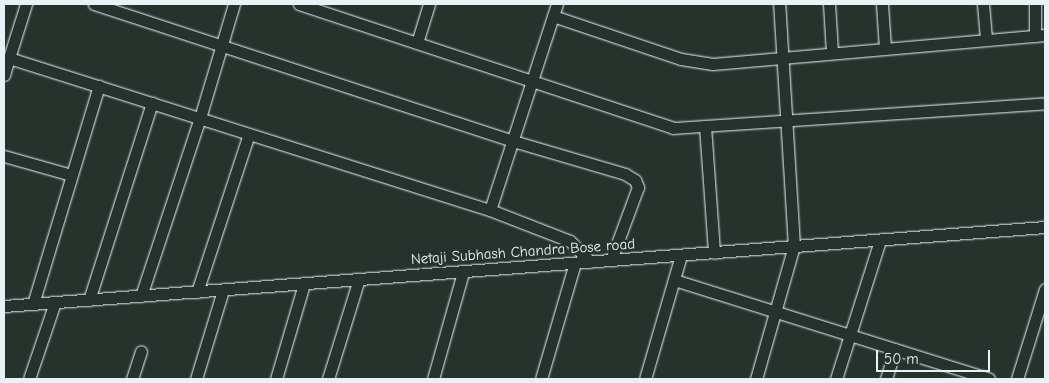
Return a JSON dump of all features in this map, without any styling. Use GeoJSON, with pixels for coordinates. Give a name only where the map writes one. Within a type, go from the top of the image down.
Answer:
{"type":"FeatureCollection","features":[{"type":"Feature","properties":{"kind":"street"},"geometry":{"type":"LineString","coordinates":[[4,75],[26,4]]}},
{"type":"Feature","properties":{"kind":"street"},"geometry":{"type":"LineString","coordinates":[[94,4],[635,180],[638,187],[634,201],[611,260]]}},
{"type":"Feature","properties":{"kind":"street"},"geometry":{"type":"LineString","coordinates":[[141,296],[200,118],[234,4]]}},
{"type":"Feature","properties":{"kind":"street"},"geometry":{"type":"LineString","coordinates":[[299,4],[659,125],[704,126],[1045,103]]}},
{"type":"Feature","properties":{"kind":"street"},"geometry":{"type":"LineString","coordinates":[[417,43],[429,4]]}},
{"type":"Feature","properties":{"kind":"street"},"geometry":{"type":"LineString","coordinates":[[490,210],[557,4]]}},
{"type":"Feature","properties":{"kind":"street"},"geometry":{"type":"LineString","coordinates":[[756,379],[794,246],[779,4]]}},
{"type":"Feature","properties":{"kind":"street"},"geometry":{"type":"LineString","coordinates":[[829,4],[832,52]]}},
{"type":"Feature","properties":{"kind":"street"},"geometry":{"type":"LineString","coordinates":[[882,4],[885,48]]}},
{"type":"Feature","properties":{"kind":"street"},"geometry":{"type":"LineString","coordinates":[[984,4],[986,40]]}},
{"type":"Feature","properties":{"kind":"street"},"geometry":{"type":"LineString","coordinates":[[553,16],[698,63],[1040,35],[1035,4]]}},
{"type":"Feature","properties":{"kind":"street"},"geometry":{"type":"LineString","coordinates":[[9,58],[490,210],[570,241],[590,262]]}},
{"type":"Feature","properties":{"kind":"street"},"geometry":{"type":"LineString","coordinates":[[33,304],[99,86]]}},
{"type":"Feature","properties":{"kind":"street"},"geometry":{"type":"LineString","coordinates":[[89,300],[152,103]]}},
{"type":"Feature","properties":{"kind":"street"},"geometry":{"type":"LineString","coordinates":[[704,126],[714,252]]}},
{"type":"Feature","properties":{"kind":"street"},"geometry":{"type":"LineString","coordinates":[[197,292],[249,134]]}},
{"type":"Feature","properties":{"kind":"street"},"geometry":{"type":"LineString","coordinates":[[4,156],[71,175]]}},
{"type":"Feature","properties":{"kind":"street","name":"Netaji Subhash Chandra Bose road"},"geometry":{"type":"LineString","coordinates":[[4,306],[1045,227]]}},
{"type":"Feature","properties":{"kind":"street"},"geometry":{"type":"LineString","coordinates":[[836,379],[880,240]]}},
{"type":"Feature","properties":{"kind":"street"},"geometry":{"type":"LineString","coordinates":[[645,379],[682,255]]}},
{"type":"Feature","properties":{"kind":"street"},"geometry":{"type":"LineString","coordinates":[[541,379],[575,263]]}},
{"type":"Feature","properties":{"kind":"street"},"geometry":{"type":"LineString","coordinates":[[433,379],[464,272]]}},
{"type":"Feature","properties":{"kind":"street"},"geometry":{"type":"LineString","coordinates":[[328,379],[359,280]]}},
{"type":"Feature","properties":{"kind":"street"},"geometry":{"type":"LineString","coordinates":[[674,280],[990,379]]}},
{"type":"Feature","properties":{"kind":"street"},"geometry":{"type":"LineString","coordinates":[[276,379],[304,284]]}},
{"type":"Feature","properties":{"kind":"street"},"geometry":{"type":"LineString","coordinates":[[1017,379],[1045,289]]}},
{"type":"Feature","properties":{"kind":"street"},"geometry":{"type":"LineString","coordinates":[[196,379],[223,290]]}},
{"type":"Feature","properties":{"kind":"street"},"geometry":{"type":"LineString","coordinates":[[29,379],[55,302]]}},
{"type":"Feature","properties":{"kind":"street"},"geometry":{"type":"LineString","coordinates":[[1033,328],[1045,332]]}},
{"type":"Feature","properties":{"kind":"street"},"geometry":{"type":"LineString","coordinates":[[886,379],[895,349]]}},
{"type":"Feature","properties":{"kind":"street"},"geometry":{"type":"LineString","coordinates":[[132,379],[141,351]]}}]}
